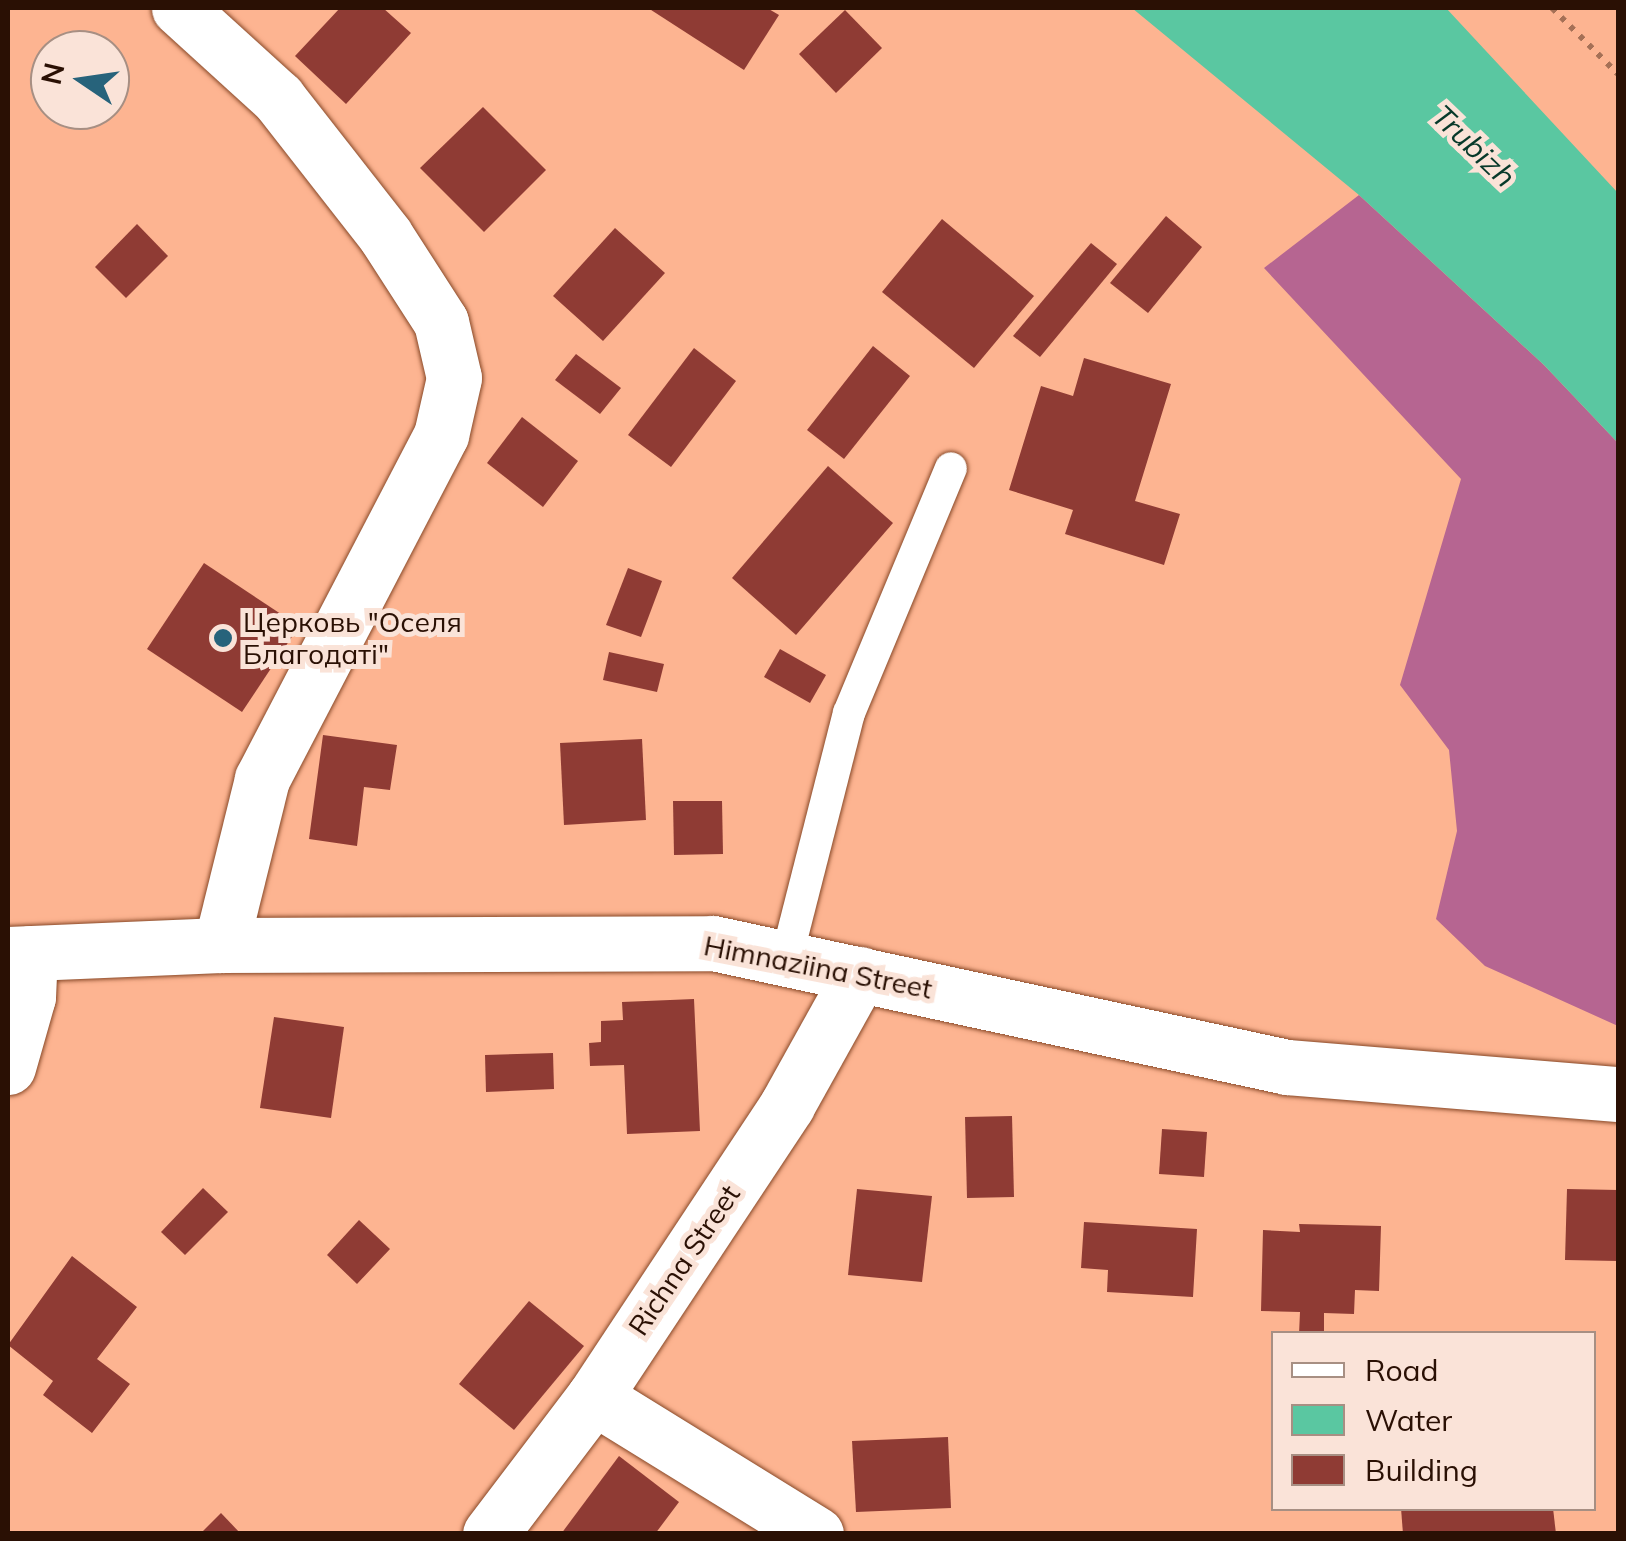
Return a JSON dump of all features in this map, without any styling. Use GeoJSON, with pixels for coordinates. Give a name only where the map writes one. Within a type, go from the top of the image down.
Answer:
{"type":"FeatureCollection","features":[{"type":"Feature","properties":{"kind":"street"},"geometry":{"type":"LineString","coordinates":[[180,8],[278,98],[385,235],[440,322],[454,378],[442,435],[262,779],[222,945]]}},
{"type":"Feature","properties":{"kind":"street","name":"Himnaziina Street"},"geometry":{"type":"LineString","coordinates":[[19,954],[222,945],[680,941],[788,956],[1287,1067],[1618,1094]]}},
{"type":"Feature","properties":{"kind":"street"},"geometry":{"type":"LineString","coordinates":[[8,1068],[28,997],[19,954]]}},
{"type":"Feature","properties":{"kind":"street","name":"Richna Street"},"geometry":{"type":"LineString","coordinates":[[490,1534],[594,1397],[787,1104],[860,974]]}},
{"type":"Feature","properties":{"kind":"street"},"geometry":{"type":"LineString","coordinates":[[594,1397],[816,1534]]}},
{"type":"Feature","properties":{"kind":"lane"},"geometry":{"type":"LineString","coordinates":[[788,956],[849,714],[951,468]]}},
{"type":"Feature","properties":{"kind":"path"},"geometry":{"type":"LineString","coordinates":[[1552,8],[1618,74]]}},
{"type":"Feature","properties":{"kind":"shaded area"},"geometry":{"type":"Polygon","coordinates":[[[1359,195],[1544,365],[1618,443],[1618,1026],[1485,966],[1436,919],[1457,831],[1449,750],[1400,685],[1461,479],[1264,268],[1359,195]]]}},
{"type":"Feature","properties":{"kind":"water","name":"Trubizh"},"geometry":{"type":"Polygon","coordinates":[[[1132,8],[1446,8],[1618,193],[1618,443],[1544,365],[1359,195],[1132,8]]]}},
{"type":"Feature","properties":{"kind":"building"},"geometry":{"type":"Polygon","coordinates":[[[340,8],[383,8],[411,33],[346,104],[295,56],[340,8]]]}},
{"type":"Feature","properties":{"kind":"building"},"geometry":{"type":"Polygon","coordinates":[[[648,8],[767,8],[779,15],[744,70],[648,8]]]}},
{"type":"Feature","properties":{"kind":"building"},"geometry":{"type":"Polygon","coordinates":[[[845,10],[882,48],[836,93],[799,54],[845,10]]]}},
{"type":"Feature","properties":{"kind":"building"},"geometry":{"type":"Polygon","coordinates":[[[483,107],[546,170],[484,232],[420,168],[483,107]]]}},
{"type":"Feature","properties":{"kind":"building"},"geometry":{"type":"Polygon","coordinates":[[[1166,216],[1202,247],[1148,313],[1110,283],[1166,216]]]}},
{"type":"Feature","properties":{"kind":"building"},"geometry":{"type":"Polygon","coordinates":[[[942,219],[1034,296],[974,368],[882,292],[942,219]]]}},
{"type":"Feature","properties":{"kind":"building"},"geometry":{"type":"Polygon","coordinates":[[[137,224],[168,256],[126,298],[95,267],[137,224]]]}},
{"type":"Feature","properties":{"kind":"building"},"geometry":{"type":"Polygon","coordinates":[[[615,228],[665,273],[603,341],[553,296],[615,228]]]}},
{"type":"Feature","properties":{"kind":"building"},"geometry":{"type":"Polygon","coordinates":[[[1091,243],[1117,264],[1040,357],[1013,336],[1091,243]]]}},
{"type":"Feature","properties":{"kind":"building"},"geometry":{"type":"Polygon","coordinates":[[[873,346],[910,376],[844,459],[807,430],[873,346]]]}},
{"type":"Feature","properties":{"kind":"building"},"geometry":{"type":"Polygon","coordinates":[[[694,348],[736,381],[671,467],[628,435],[694,348]]]}},
{"type":"Feature","properties":{"kind":"building"},"geometry":{"type":"Polygon","coordinates":[[[576,354],[621,388],[600,414],[555,380],[576,354]]]}},
{"type":"Feature","properties":{"kind":"building"},"geometry":{"type":"Polygon","coordinates":[[[1084,358],[1171,384],[1135,501],[1180,514],[1164,565],[1065,534],[1073,510],[1009,490],[1041,386],[1073,396],[1084,358]]]}},
{"type":"Feature","properties":{"kind":"building"},"geometry":{"type":"Polygon","coordinates":[[[522,417],[578,461],[543,507],[487,463],[522,417]]]}},
{"type":"Feature","properties":{"kind":"building"},"geometry":{"type":"Polygon","coordinates":[[[828,466],[893,523],[796,635],[732,578],[828,466]]]}},
{"type":"Feature","properties":{"kind":"building","name":"Церковь \"Оселя Благодаті\""},"geometry":{"type":"Polygon","coordinates":[[[204,563],[299,626],[242,712],[147,649],[204,563]]]}},
{"type":"Feature","properties":{"kind":"building"},"geometry":{"type":"Polygon","coordinates":[[[628,568],[662,581],[641,637],[606,625],[628,568]]]}},
{"type":"Feature","properties":{"kind":"building"},"geometry":{"type":"Polygon","coordinates":[[[780,649],[826,675],[810,703],[764,677],[780,649]]]}},
{"type":"Feature","properties":{"kind":"building"},"geometry":{"type":"Polygon","coordinates":[[[609,652],[664,664],[657,692],[603,680],[609,652]]]}},
{"type":"Feature","properties":{"kind":"building"},"geometry":{"type":"Polygon","coordinates":[[[323,735],[397,745],[390,790],[364,787],[357,846],[309,839],[323,735]]]}},
{"type":"Feature","properties":{"kind":"building"},"geometry":{"type":"Polygon","coordinates":[[[642,739],[646,820],[564,825],[560,743],[642,739]]]}},
{"type":"Feature","properties":{"kind":"building"},"geometry":{"type":"Polygon","coordinates":[[[673,801],[722,801],[723,854],[674,855],[673,801]]]}},
{"type":"Feature","properties":{"kind":"building"},"geometry":{"type":"Polygon","coordinates":[[[694,999],[700,1131],[627,1134],[624,1065],[590,1066],[589,1043],[601,1042],[601,1021],[623,1020],[622,1002],[694,999]]]}},
{"type":"Feature","properties":{"kind":"building"},"geometry":{"type":"Polygon","coordinates":[[[274,1017],[344,1027],[331,1118],[260,1108],[274,1017]]]}},
{"type":"Feature","properties":{"kind":"building"},"geometry":{"type":"Polygon","coordinates":[[[553,1053],[554,1089],[486,1092],[485,1055],[553,1053]]]}},
{"type":"Feature","properties":{"kind":"building"},"geometry":{"type":"Polygon","coordinates":[[[1012,1116],[1014,1197],[967,1198],[965,1117],[1012,1116]]]}},
{"type":"Feature","properties":{"kind":"building"},"geometry":{"type":"Polygon","coordinates":[[[1162,1129],[1207,1132],[1204,1177],[1159,1174],[1162,1129]]]}},
{"type":"Feature","properties":{"kind":"building"},"geometry":{"type":"Polygon","coordinates":[[[203,1188],[228,1212],[185,1255],[161,1232],[203,1188]]]}},
{"type":"Feature","properties":{"kind":"building"},"geometry":{"type":"Polygon","coordinates":[[[857,1189],[932,1196],[922,1282],[848,1275],[857,1189]]]}},
{"type":"Feature","properties":{"kind":"building"},"geometry":{"type":"Polygon","coordinates":[[[1567,1189],[1618,1190],[1618,1261],[1565,1260],[1567,1189]]]}},
{"type":"Feature","properties":{"kind":"building"},"geometry":{"type":"Polygon","coordinates":[[[359,1220],[390,1249],[357,1284],[327,1255],[359,1220]]]}},
{"type":"Feature","properties":{"kind":"building"},"geometry":{"type":"Polygon","coordinates":[[[1084,1222],[1197,1229],[1193,1297],[1107,1292],[1108,1270],[1081,1268],[1084,1222]]]}},
{"type":"Feature","properties":{"kind":"building"},"geometry":{"type":"Polygon","coordinates":[[[1299,1224],[1381,1226],[1379,1291],[1355,1290],[1354,1314],[1324,1313],[1324,1331],[1299,1331],[1300,1312],[1261,1311],[1263,1230],[1300,1232],[1299,1224]]]}},
{"type":"Feature","properties":{"kind":"building"},"geometry":{"type":"Polygon","coordinates":[[[72,1256],[137,1307],[97,1359],[130,1384],[92,1433],[43,1395],[53,1381],[8,1345],[72,1256]]]}},
{"type":"Feature","properties":{"kind":"building"},"geometry":{"type":"Polygon","coordinates":[[[529,1301],[584,1346],[514,1430],[459,1384],[529,1301]]]}},
{"type":"Feature","properties":{"kind":"building"},"geometry":{"type":"Polygon","coordinates":[[[948,1437],[951,1508],[856,1512],[852,1441],[948,1437]]]}},
{"type":"Feature","properties":{"kind":"building"},"geometry":{"type":"Polygon","coordinates":[[[619,1456],[679,1502],[655,1534],[561,1534],[619,1456]]]}},
{"type":"Feature","properties":{"kind":"building"},"geometry":{"type":"Polygon","coordinates":[[[1401,1511],[1553,1511],[1556,1534],[1403,1534],[1401,1511]]]}},
{"type":"Feature","properties":{"kind":"building"},"geometry":{"type":"Polygon","coordinates":[[[221,1513],[241,1534],[200,1534],[221,1513]]]}},
{"type":"Feature","properties":{"kind":"place","name":"Церковь \"Оселя Благодаті\""},"geometry":{"type":"Point","coordinates":[223,638]}}]}
